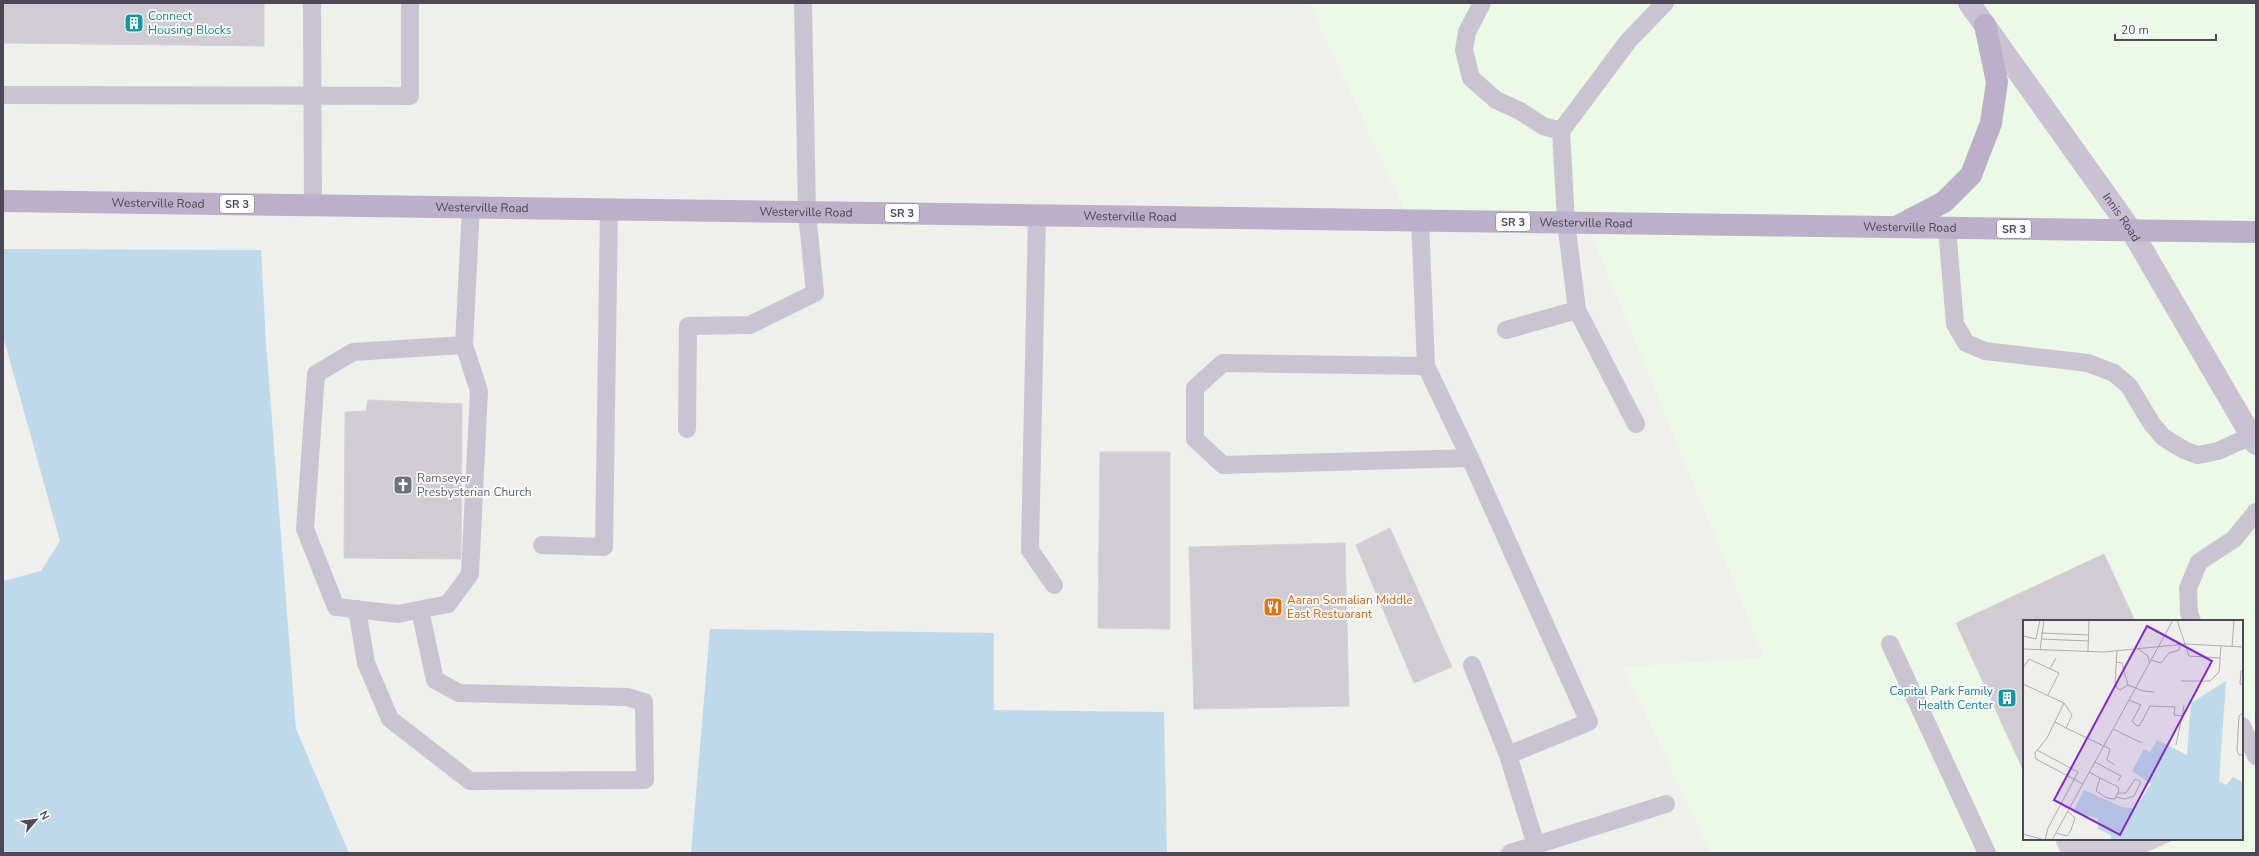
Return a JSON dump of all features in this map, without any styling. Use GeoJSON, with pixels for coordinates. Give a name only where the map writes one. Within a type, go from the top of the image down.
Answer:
{"type":"FeatureCollection","features":[{"type":"Feature","properties":{"kind":"main road","name":"Innis Road"},"geometry":{"type":"LineString","coordinates":[[1969,3],[2131,230],[2254,440]]}},
{"type":"Feature","properties":{"kind":"main road"},"geometry":{"type":"LineString","coordinates":[[1897,227],[1944,202],[1971,175],[1992,123],[1998,82],[1984,25]]}},
{"type":"Feature","properties":{"kind":"main road","name":"Westerville Road"},"geometry":{"type":"LineString","coordinates":[[3,201],[2256,232]]}},
{"type":"Feature","properties":{"kind":"lane"},"geometry":{"type":"LineString","coordinates":[[312,3],[313,205]]}},
{"type":"Feature","properties":{"kind":"lane"},"geometry":{"type":"LineString","coordinates":[[3,95],[410,96],[410,3]]}},
{"type":"Feature","properties":{"kind":"lane"},"geometry":{"type":"LineString","coordinates":[[687,429],[688,326],[750,325],[815,293],[807,212],[803,3]]}},
{"type":"Feature","properties":{"kind":"lane"},"geometry":{"type":"LineString","coordinates":[[1482,3],[1467,32],[1464,50],[1471,78],[1496,100],[1520,111],[1543,126],[1561,131]]}},
{"type":"Feature","properties":{"kind":"lane"},"geometry":{"type":"LineString","coordinates":[[1636,424],[1577,310],[1566,222],[1561,131],[1629,40],[1665,3]]}},
{"type":"Feature","properties":{"kind":"lane"},"geometry":{"type":"LineString","coordinates":[[464,345],[353,352],[316,374],[305,529],[336,607],[398,614],[448,604],[470,574],[478,391],[464,345],[471,207]]}},
{"type":"Feature","properties":{"kind":"lane"},"geometry":{"type":"LineString","coordinates":[[542,545],[604,547],[609,209]]}},
{"type":"Feature","properties":{"kind":"lane"},"geometry":{"type":"LineString","coordinates":[[1037,215],[1030,550],[1054,585]]}},
{"type":"Feature","properties":{"kind":"lane"},"geometry":{"type":"LineString","coordinates":[[1420,220],[1426,366],[1470,458],[1589,722],[1508,755]]}},
{"type":"Feature","properties":{"kind":"lane"},"geometry":{"type":"LineString","coordinates":[[1947,228],[1955,324],[1966,343],[1985,351],[2088,363],[2114,373],[2129,386],[2152,424],[2163,437],[2184,450],[2198,455],[2218,451],[2254,440]]}},
{"type":"Feature","properties":{"kind":"lane"},"geometry":{"type":"LineString","coordinates":[[1506,330],[1577,310]]}},
{"type":"Feature","properties":{"kind":"lane"},"geometry":{"type":"LineString","coordinates":[[1426,366],[1223,363],[1195,388],[1195,438],[1223,465],[1470,458]]}},
{"type":"Feature","properties":{"kind":"lane"},"geometry":{"type":"LineString","coordinates":[[2192,620],[2188,613],[2188,588],[2199,562],[2234,539],[2256,512]]}},
{"type":"Feature","properties":{"kind":"lane"},"geometry":{"type":"LineString","coordinates":[[357,609],[366,663],[390,719],[470,781],[645,780],[644,702],[627,698],[459,693],[435,680],[420,610]]}},
{"type":"Feature","properties":{"kind":"lane"},"geometry":{"type":"LineString","coordinates":[[1890,644],[1987,853]]}},
{"type":"Feature","properties":{"kind":"lane"},"geometry":{"type":"LineString","coordinates":[[1472,665],[1508,755],[1536,845]]}},
{"type":"Feature","properties":{"kind":"lane"},"geometry":{"type":"LineString","coordinates":[[2243,728],[2256,756]]}},
{"type":"Feature","properties":{"kind":"lane"},"geometry":{"type":"LineString","coordinates":[[1510,853],[1666,804]]}},
{"type":"Feature","properties":{"kind":"shaded area"},"geometry":{"type":"Polygon","coordinates":[[[1309,3],[2256,3],[2256,853],[1711,853],[1623,667],[1764,657],[1588,226],[1413,228],[1309,3]]]}},
{"type":"Feature","properties":{"kind":"shaded area"},"geometry":{"type":"Polygon","coordinates":[[[3,249],[261,250],[266,343],[296,729],[349,853],[3,853],[3,581],[41,571],[60,541],[3,336],[3,249]]]}},
{"type":"Feature","properties":{"kind":"shaded area"},"geometry":{"type":"Polygon","coordinates":[[[710,629],[994,633],[994,710],[1164,712],[1167,853],[691,853],[710,629]]]}},
{"type":"Feature","properties":{"kind":"building","name":"Connect Housing Blocks"},"geometry":{"type":"Polygon","coordinates":[[[3,3],[264,3],[264,46],[3,43],[3,3]]]}},
{"type":"Feature","properties":{"kind":"building","name":"Ramseyer Presbysterian Church"},"geometry":{"type":"Polygon","coordinates":[[[368,400],[462,404],[461,559],[344,558],[345,412],[366,411],[368,400]]]}},
{"type":"Feature","properties":{"kind":"building"},"geometry":{"type":"Polygon","coordinates":[[[1100,452],[1170,452],[1170,629],[1098,628],[1100,452]]]}},
{"type":"Feature","properties":{"kind":"building"},"geometry":{"type":"Polygon","coordinates":[[[1390,528],[1452,667],[1414,683],[1356,545],[1390,528]]]}},
{"type":"Feature","properties":{"kind":"building"},"geometry":{"type":"Polygon","coordinates":[[[1345,543],[1349,706],[1194,709],[1189,547],[1345,543]]]}},
{"type":"Feature","properties":{"kind":"building","name":"Capital Park Family Health Center"},"geometry":{"type":"Polygon","coordinates":[[[2104,554],[2135,620],[2023,620],[2023,770],[1956,623],[2104,554]]]}},
{"type":"Feature","properties":{"kind":"building"},"geometry":{"type":"Polygon","coordinates":[[[2055,840],[2173,840],[2144,853],[2061,853],[2055,840]]]}},
{"type":"Feature","properties":{"kind":"place","name":"Connect Housing Blocks"},"geometry":{"type":"Point","coordinates":[134,23]}},
{"type":"Feature","properties":{"kind":"place","name":"Ramseyer Presbysterian Church"},"geometry":{"type":"Point","coordinates":[403,485]}},
{"type":"Feature","properties":{"kind":"place","name":"Aaran Somalian Middle East Restuarant"},"geometry":{"type":"Point","coordinates":[1273,607]}},
{"type":"Feature","properties":{"kind":"place","name":"Capital Park Family Health Center"},"geometry":{"type":"Point","coordinates":[2007,698]}}]}
